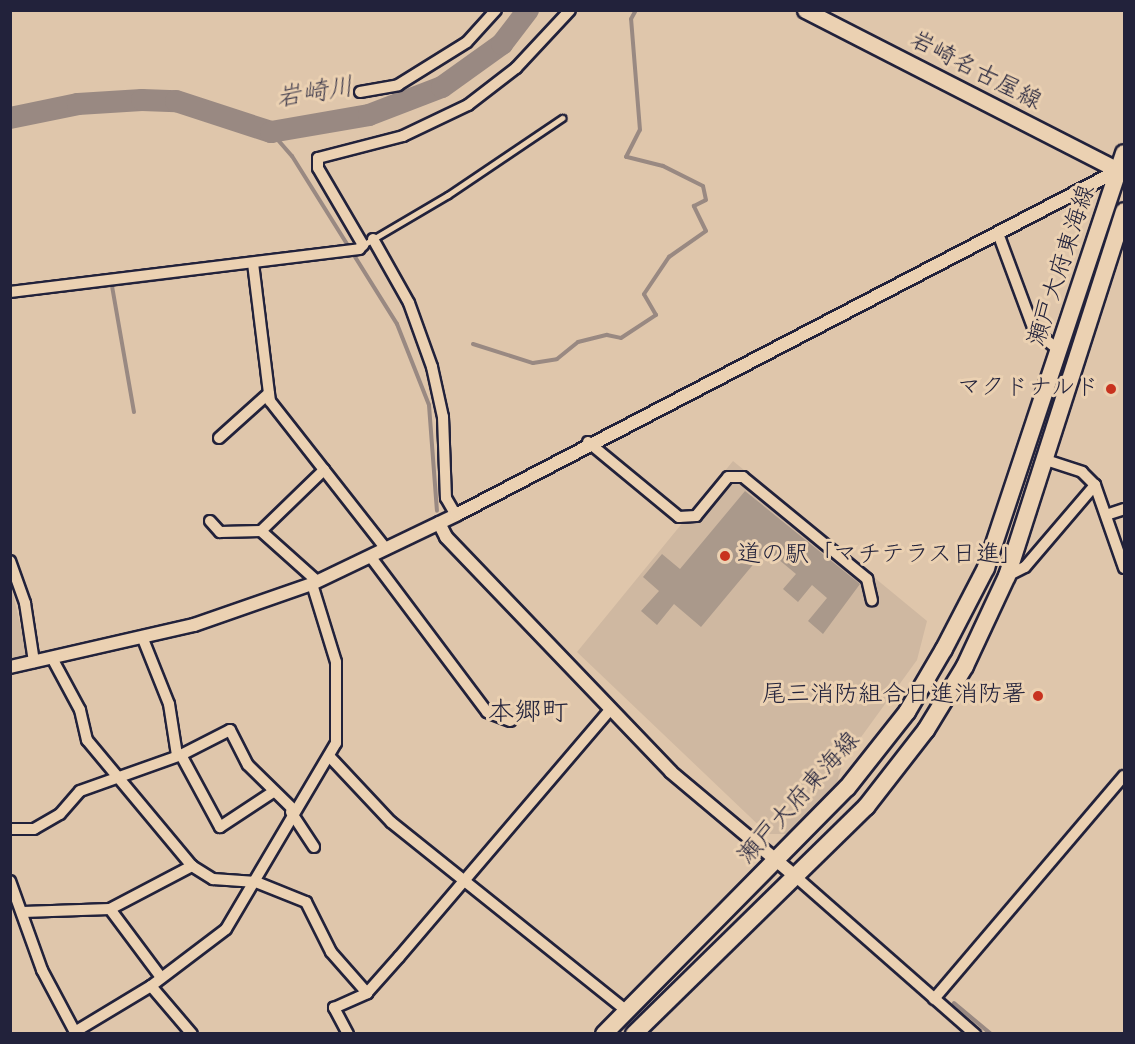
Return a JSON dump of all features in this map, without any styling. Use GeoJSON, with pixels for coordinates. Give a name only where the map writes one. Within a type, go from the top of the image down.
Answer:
{"type":"FeatureCollection","features":[{"type":"Feature","properties":{"kind":"main road","name":"岩崎名古屋線"},"geometry":{"type":"LineString","coordinates":[[805,10],[1122,172]]}},
{"type":"Feature","properties":{"kind":"main road","name":"瀬戸大府東海線"},"geometry":{"type":"LineString","coordinates":[[604,1034],[778,862],[847,788],[907,712],[944,649],[986,568],[1122,172],[1125,153]]}},
{"type":"Feature","properties":{"kind":"main road","name":"瀬戸大府東海線"},"geometry":{"type":"LineString","coordinates":[[633,1034],[867,807],[926,730],[965,666],[1007,576],[1125,211]]}},
{"type":"Feature","properties":{"kind":"street"},"geometry":{"type":"LineString","coordinates":[[360,92],[398,85],[467,42],[496,10]]}},
{"type":"Feature","properties":{"kind":"street"},"geometry":{"type":"LineString","coordinates":[[456,515],[446,498],[443,417],[432,367],[409,303],[365,244],[318,168],[318,158],[403,136],[468,105],[516,68],[570,10]]}},
{"type":"Feature","properties":{"kind":"street"},"geometry":{"type":"LineString","coordinates":[[10,667],[143,639],[249,608],[314,583],[456,515],[588,442],[1122,172]]}},
{"type":"Feature","properties":{"kind":"street"},"geometry":{"type":"LineString","coordinates":[[999,236],[1034,330],[1060,351]]}},
{"type":"Feature","properties":{"kind":"street"},"geometry":{"type":"LineString","coordinates":[[10,292],[341,253],[365,244]]}},
{"type":"Feature","properties":{"kind":"street"},"geometry":{"type":"LineString","coordinates":[[253,264],[270,401],[386,549]]}},
{"type":"Feature","properties":{"kind":"street"},"geometry":{"type":"LineString","coordinates":[[219,438],[269,393]]}},
{"type":"Feature","properties":{"kind":"street"},"geometry":{"type":"LineString","coordinates":[[588,442],[680,517],[696,516],[728,477],[742,477],[867,579],[872,600]]}},
{"type":"Feature","properties":{"kind":"street"},"geometry":{"type":"LineString","coordinates":[[1046,460],[1082,472],[1095,485],[1125,568]]}},
{"type":"Feature","properties":{"kind":"street"},"geometry":{"type":"LineString","coordinates":[[210,521],[220,532],[261,531],[324,470]]}},
{"type":"Feature","properties":{"kind":"street"},"geometry":{"type":"LineString","coordinates":[[1007,576],[1025,567],[1095,485]]}},
{"type":"Feature","properties":{"kind":"street"},"geometry":{"type":"LineString","coordinates":[[1106,515],[1125,509]]}},
{"type":"Feature","properties":{"kind":"street"},"geometry":{"type":"LineString","coordinates":[[439,523],[446,537],[671,772],[795,876],[975,1034]]}},
{"type":"Feature","properties":{"kind":"street"},"geometry":{"type":"LineString","coordinates":[[10,881],[42,970],[77,1032],[151,986],[160,976],[226,929],[256,882],[292,811],[329,756],[339,726],[336,662],[314,583],[261,531]]}},
{"type":"Feature","properties":{"kind":"street"},"geometry":{"type":"LineString","coordinates":[[370,556],[487,712],[510,721]]}},
{"type":"Feature","properties":{"kind":"street"},"geometry":{"type":"LineString","coordinates":[[10,561],[25,603],[34,662]]}},
{"type":"Feature","properties":{"kind":"street"},"geometry":{"type":"LineString","coordinates":[[143,639],[169,704],[179,755],[220,826],[273,792]]}},
{"type":"Feature","properties":{"kind":"street"},"geometry":{"type":"LineString","coordinates":[[52,658],[80,710],[87,740],[119,777],[136,804],[171,837],[192,866],[213,879],[256,882],[306,902],[331,952],[367,993]]}},
{"type":"Feature","properties":{"kind":"street"},"geometry":{"type":"LineString","coordinates":[[348,1034],[334,1008],[367,993],[611,709]]}},
{"type":"Feature","properties":{"kind":"street"},"geometry":{"type":"LineString","coordinates":[[10,829],[34,829],[60,814],[80,790],[179,755],[230,730],[248,765],[292,811],[314,847]]}},
{"type":"Feature","properties":{"kind":"street"},"geometry":{"type":"LineString","coordinates":[[329,756],[391,822],[627,1011]]}},
{"type":"Feature","properties":{"kind":"street"},"geometry":{"type":"LineString","coordinates":[[934,999],[1125,776]]}},
{"type":"Feature","properties":{"kind":"street"},"geometry":{"type":"LineString","coordinates":[[23,912],[110,909],[192,866]]}},
{"type":"Feature","properties":{"kind":"street"},"geometry":{"type":"LineString","coordinates":[[110,909],[160,976]]}},
{"type":"Feature","properties":{"kind":"street"},"geometry":{"type":"LineString","coordinates":[[151,986],[192,1034]]}},
{"type":"Feature","properties":{"kind":"lane"},"geometry":{"type":"LineString","coordinates":[[365,244],[448,195],[562,118]]}},
{"type":"Feature","properties":{"kind":"shaded area","name":"道の駅「マチテラス日進」"},"geometry":{"type":"Polygon","coordinates":[[[733,461],[927,621],[917,660],[843,762],[835,789],[792,834],[768,834],[577,652],[733,461]]]}},
{"type":"Feature","properties":{"kind":"shaded area"},"geometry":{"type":"Polygon","coordinates":[[[10,581],[28,658],[10,662],[10,581]]]}},
{"type":"Feature","properties":{"kind":"building","name":"道の駅「マチテラス日進」"},"geometry":{"type":"Polygon","coordinates":[[[745,491],[860,584],[823,634],[808,621],[827,598],[812,585],[798,602],[783,589],[796,574],[766,549],[701,627],[674,604],[657,625],[641,611],[659,591],[643,577],[662,554],[680,569],[745,491]]]}},
{"type":"Feature","properties":{"kind":"waterway","name":"岩崎川"},"geometry":{"type":"LineString","coordinates":[[10,118],[78,104],[142,100],[176,101],[271,132],[369,115],[442,87],[502,44],[528,10]]}},
{"type":"Feature","properties":{"kind":"waterway"},"geometry":{"type":"LineString","coordinates":[[473,344],[533,363],[557,359],[578,342],[607,335],[621,338],[656,315],[644,294],[669,257],[706,231],[694,206],[706,200],[703,186],[663,166],[626,157],[640,130],[631,19],[636,10]]}},
{"type":"Feature","properties":{"kind":"waterway"},"geometry":{"type":"LineString","coordinates":[[271,132],[292,156],[397,324],[429,405],[437,511]]}},
{"type":"Feature","properties":{"kind":"waterway"},"geometry":{"type":"LineString","coordinates":[[62,291],[178,277]]}},
{"type":"Feature","properties":{"kind":"waterway"},"geometry":{"type":"LineString","coordinates":[[112,286],[134,412]]}},
{"type":"Feature","properties":{"kind":"waterway"},"geometry":{"type":"LineString","coordinates":[[954,1003],[991,1034]]}},
{"type":"Feature","properties":{"kind":"place","name":"マクドナルド"},"geometry":{"type":"Point","coordinates":[1111,389]}},
{"type":"Feature","properties":{"kind":"place","name":"道の駅「マチテラス日進」"},"geometry":{"type":"Point","coordinates":[725,556]}},
{"type":"Feature","properties":{"kind":"place","name":"尾三消防組合日進消防署"},"geometry":{"type":"Point","coordinates":[1038,696]}},
{"type":"Feature","properties":{"kind":"district","name":"本郷町"},"geometry":{"type":"Point","coordinates":[528,714]}}]}
